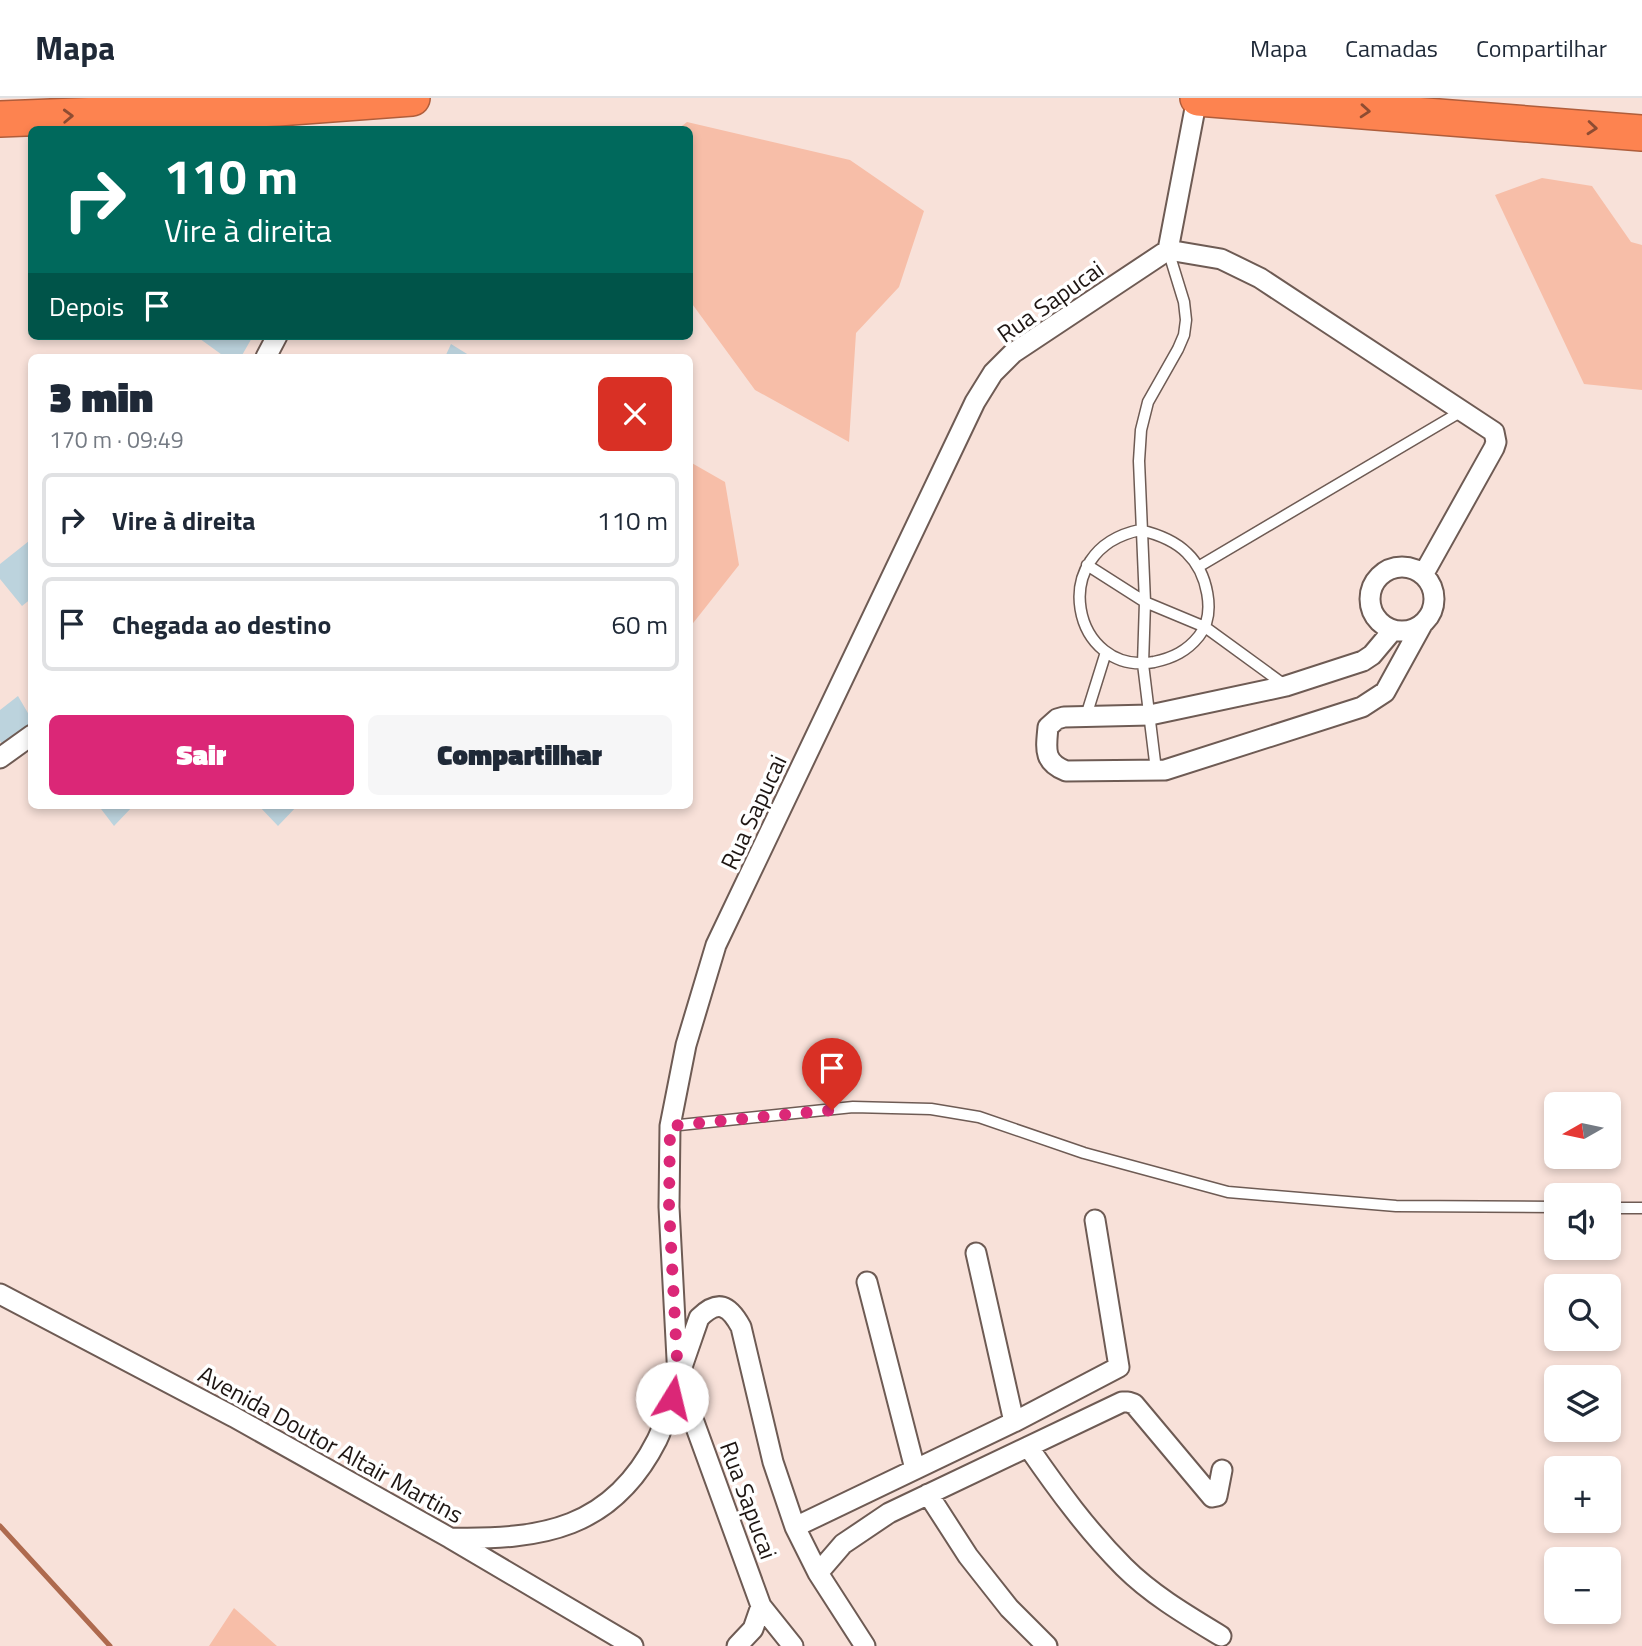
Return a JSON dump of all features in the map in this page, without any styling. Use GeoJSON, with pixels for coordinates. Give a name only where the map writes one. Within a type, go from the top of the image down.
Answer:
{"type":"FeatureCollection","features":[{"type":"Feature","properties":{"kind":"highway"},"geometry":{"type":"LineString","coordinates":[[0,119],[278,108],[412,98]]}},
{"type":"Feature","properties":{"kind":"highway"},"geometry":{"type":"LineString","coordinates":[[1198,98],[1642,133]]}},
{"type":"Feature","properties":{"kind":"street"},"geometry":{"type":"LineString","coordinates":[[1198,98],[1168,250],[1221,259],[1260,278],[1494,432],[1496,442],[1423,575]]}},
{"type":"Feature","properties":{"kind":"street","name":"Rua Sapucai"},"geometry":{"type":"LineString","coordinates":[[793,1646],[761,1606],[678,1378],[669,1207],[670,1126],[685,1045],[716,945],[975,402],[993,373],[1013,353],[1168,250]]}},
{"type":"Feature","properties":{"kind":"street"},"geometry":{"type":"LineString","coordinates":[[1393,630],[1372,656],[1286,686],[1150,715],[1056,719],[1048,727],[1048,757],[1054,766],[1066,771],[1156,770],[1182,766],[1363,707],[1385,692],[1434,605],[1430,583],[1423,575],[1415,570],[1395,568],[1386,572],[1373,587],[1371,607],[1376,617],[1383,625],[1393,630],[1414,629],[1423,623]]}},
{"type":"Feature","properties":{"kind":"street"},"geometry":{"type":"LineString","coordinates":[[0,758],[28,738]]}},
{"type":"Feature","properties":{"kind":"street"},"geometry":{"type":"LineString","coordinates":[[795,1527],[1014,1422],[1119,1367],[1095,1220]]}},
{"type":"Feature","properties":{"kind":"street"},"geometry":{"type":"LineString","coordinates":[[976,1253],[1014,1422]]}},
{"type":"Feature","properties":{"kind":"street"},"geometry":{"type":"LineString","coordinates":[[867,1282],[915,1469]]}},
{"type":"Feature","properties":{"kind":"street","name":"Avenida Doutor Altair Martins"},"geometry":{"type":"LineString","coordinates":[[0,1294],[234,1417],[450,1538],[630,1645]]}},
{"type":"Feature","properties":{"kind":"street"},"geometry":{"type":"LineString","coordinates":[[450,1538],[497,1539],[546,1531],[587,1517],[615,1498],[636,1476],[659,1438],[699,1318],[708,1310],[722,1306],[733,1311],[741,1326],[773,1462],[795,1527],[818,1573],[865,1646]]}},
{"type":"Feature","properties":{"kind":"street"},"geometry":{"type":"LineString","coordinates":[[818,1573],[852,1536],[889,1513],[1122,1402],[1134,1404],[1212,1497],[1217,1495],[1222,1470]]}},
{"type":"Feature","properties":{"kind":"street"},"geometry":{"type":"LineString","coordinates":[[1029,1448],[1061,1494],[1125,1568],[1177,1609],[1222,1636]]}},
{"type":"Feature","properties":{"kind":"street"},"geometry":{"type":"LineString","coordinates":[[928,1494],[976,1566],[1009,1608],[1047,1646]]}},
{"type":"Feature","properties":{"kind":"street"},"geometry":{"type":"LineString","coordinates":[[737,1646],[753,1629],[761,1606]]}},
{"type":"Feature","properties":{"kind":"lane"},"geometry":{"type":"LineString","coordinates":[[1156,770],[1143,664],[1145,602],[1139,461],[1141,430],[1148,402],[1184,335],[1184,302],[1168,250]]}},
{"type":"Feature","properties":{"kind":"lane"},"geometry":{"type":"LineString","coordinates":[[1198,568],[1463,411]]}},
{"type":"Feature","properties":{"kind":"lane"},"geometry":{"type":"LineString","coordinates":[[1140,530],[1160,535],[1188,554],[1206,586],[1209,606],[1205,628],[1187,649],[1174,657],[1143,664],[1106,652],[1091,636],[1079,601],[1080,582],[1097,551],[1109,540],[1140,530]]}},
{"type":"Feature","properties":{"kind":"lane"},"geometry":{"type":"LineString","coordinates":[[1087,565],[1145,602],[1205,628],[1286,686]]}},
{"type":"Feature","properties":{"kind":"lane"},"geometry":{"type":"LineString","coordinates":[[1086,716],[1106,652]]}},
{"type":"Feature","properties":{"kind":"lane"},"geometry":{"type":"LineString","coordinates":[[670,1126],[853,1107],[931,1109],[979,1117],[1084,1153],[1228,1192],[1396,1206],[1544,1207]]}},
{"type":"Feature","properties":{"kind":"lane"},"geometry":{"type":"LineString","coordinates":[[1621,1208],[1642,1208]]}},
{"type":"Feature","properties":{"kind":"shaded area"},"geometry":{"type":"Polygon","coordinates":[[[687,122],[850,160],[924,211],[899,287],[856,333],[849,442],[755,390],[693,305],[693,126],[682,126],[687,122]]]}},
{"type":"Feature","properties":{"kind":"shaded area"},"geometry":{"type":"Polygon","coordinates":[[[1542,178],[1592,186],[1631,242],[1642,245],[1642,390],[1584,384],[1495,195],[1542,178]]]}},
{"type":"Feature","properties":{"kind":"shaded area"},"geometry":{"type":"Polygon","coordinates":[[[693,464],[725,482],[739,565],[693,623],[693,464]]]}},
{"type":"Feature","properties":{"kind":"shaded area"},"geometry":{"type":"Polygon","coordinates":[[[234,1608],[277,1646],[209,1646],[234,1608]]]}},
{"type":"Feature","properties":{"kind":"building"},"geometry":{"type":"Polygon","coordinates":[[[202,340],[251,340],[243,354],[221,354],[202,340]]]}},
{"type":"Feature","properties":{"kind":"building"},"geometry":{"type":"Polygon","coordinates":[[[451,344],[467,354],[446,354],[451,344]]]}},
{"type":"Feature","properties":{"kind":"building"},"geometry":{"type":"Polygon","coordinates":[[[28,542],[28,601],[22,606],[0,579],[0,564],[28,542]]]}},
{"type":"Feature","properties":{"kind":"building"},"geometry":{"type":"Polygon","coordinates":[[[18,696],[28,713],[28,731],[4,747],[0,741],[0,710],[18,696]]]}},
{"type":"Feature","properties":{"kind":"building"},"geometry":{"type":"Polygon","coordinates":[[[101,809],[130,809],[114,826],[101,809]]]}},
{"type":"Feature","properties":{"kind":"building"},"geometry":{"type":"Polygon","coordinates":[[[262,809],[294,809],[278,826],[262,809]]]}},
{"type":"Feature","properties":{"kind":"waterway"},"geometry":{"type":"LineString","coordinates":[[0,1526],[110,1646]]}},
{"type":"Feature","properties":{"kind":"route"},"geometry":{"type":"LineString","coordinates":[[672,1398],[678,1378],[669,1207],[670,1126],[832,1110]]}}]}
